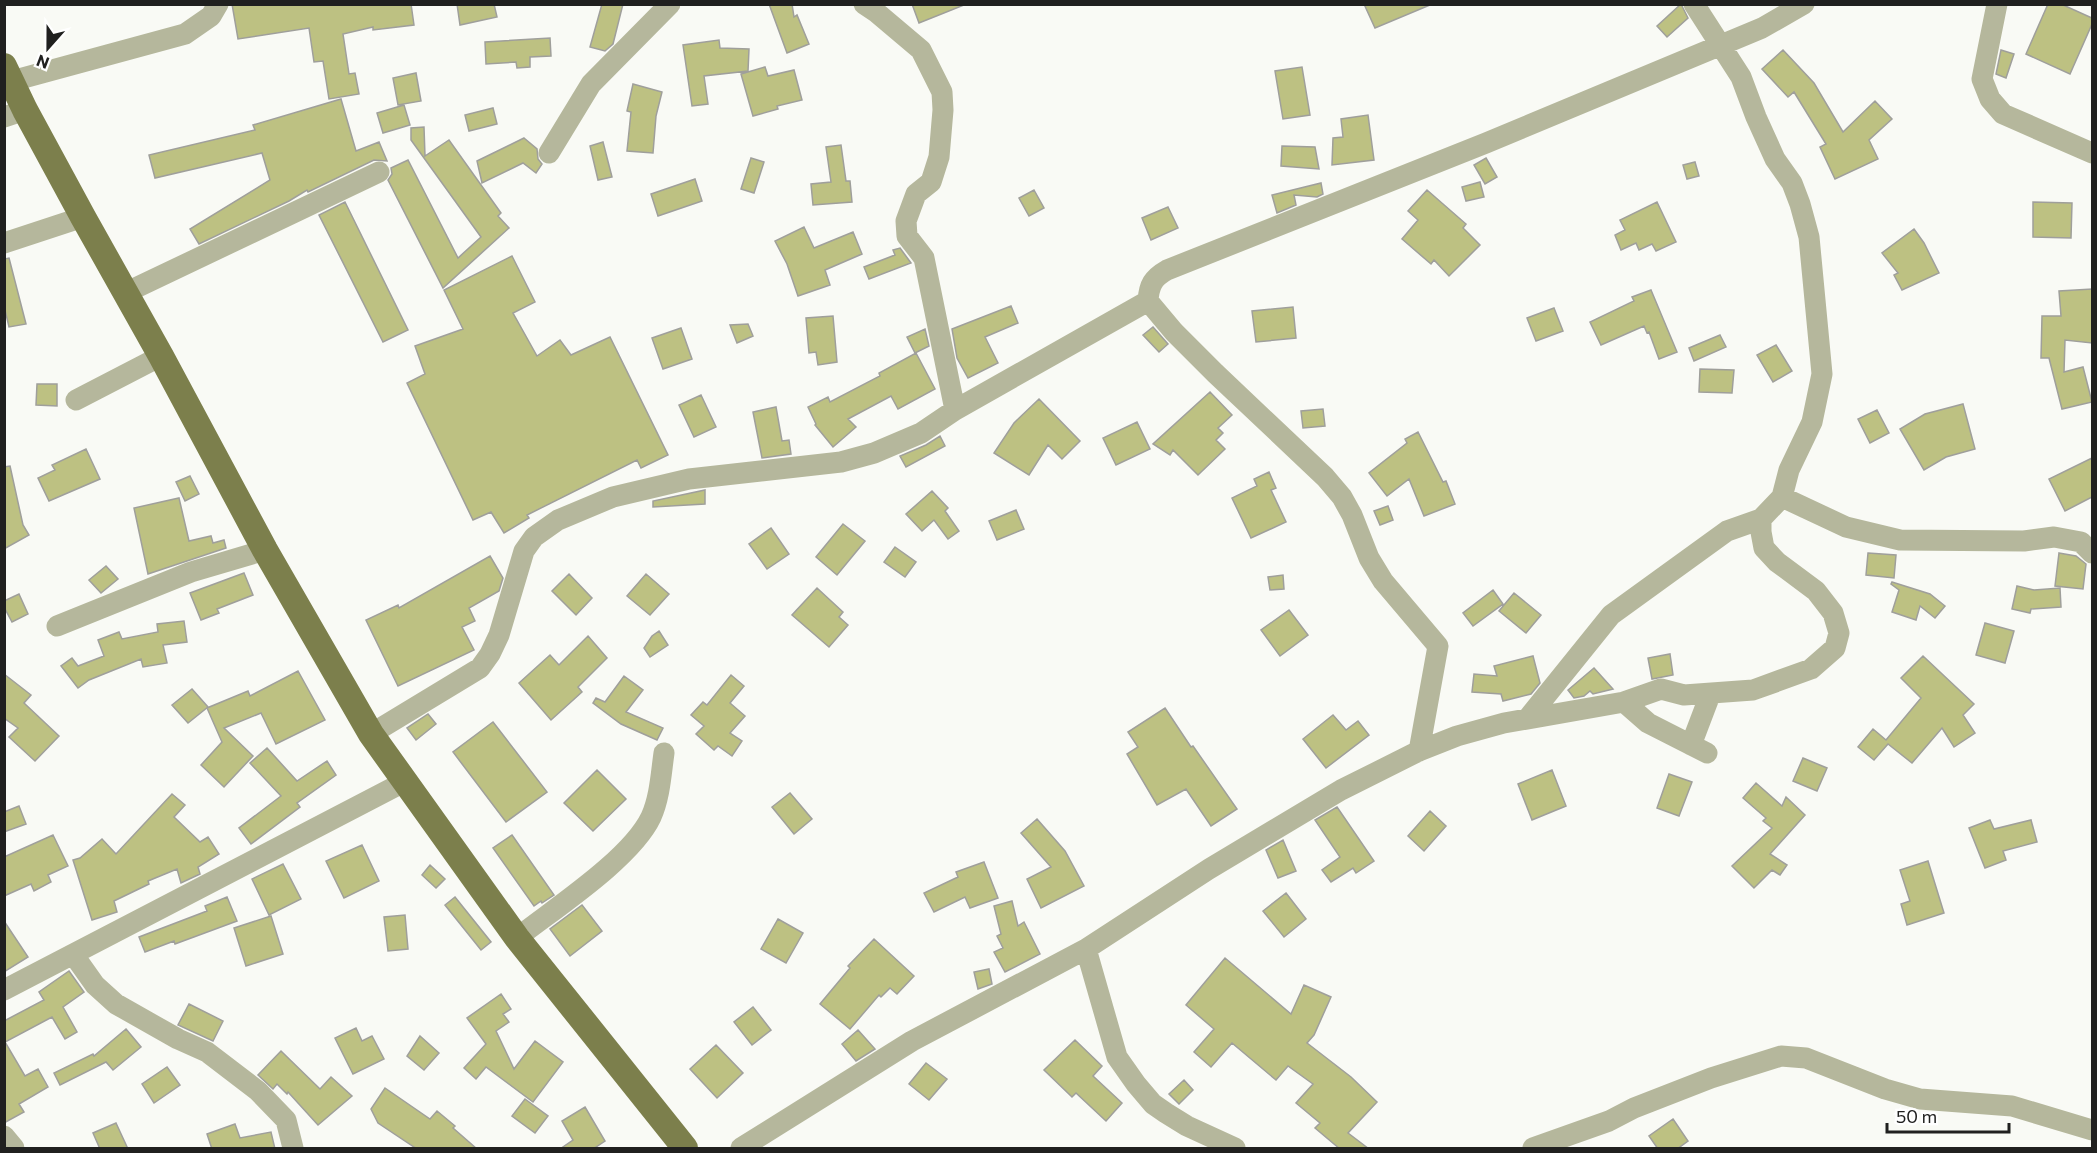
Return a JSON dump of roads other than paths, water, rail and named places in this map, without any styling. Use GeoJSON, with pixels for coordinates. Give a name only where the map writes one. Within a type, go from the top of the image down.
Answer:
{"type":"FeatureCollection","features":[{"type":"Feature","properties":{"kind":"main road"},"geometry":{"type":"LineString","coordinates":[[8,74],[15,113],[83,217],[265,550],[371,734],[517,938],[685,1149]]}},
{"type":"Feature","properties":{"kind":"street"},"geometry":{"type":"LineString","coordinates":[[8,74],[185,34],[211,16],[218,4]]}},
{"type":"Feature","properties":{"kind":"street"},"geometry":{"type":"LineString","coordinates":[[549,153],[591,84],[670,4]]}},
{"type":"Feature","properties":{"kind":"street"},"geometry":{"type":"LineString","coordinates":[[864,4],[921,50],[942,92],[943,110],[939,157],[931,182],[916,194],[906,221],[908,236],[924,258],[955,410]]}},
{"type":"Feature","properties":{"kind":"street"},"geometry":{"type":"LineString","coordinates":[[1528,718],[1611,615],[1727,531],[1761,519],[1782,496],[1789,470],[1812,422],[1822,374],[1809,237],[1800,204],[1792,183],[1775,159],[1741,77],[1694,4]]}},
{"type":"Feature","properties":{"kind":"street"},"geometry":{"type":"LineString","coordinates":[[1419,751],[1438,646],[1383,581],[1369,558],[1352,515],[1342,497],[1325,477],[1182,340],[1148,301],[1149,287],[1157,276],[1167,270],[1486,143],[1762,28],[1804,4]]}},
{"type":"Feature","properties":{"kind":"street"},"geometry":{"type":"LineString","coordinates":[[1998,4],[1982,79],[1990,99],[2003,114],[2092,153]]}},
{"type":"Feature","properties":{"kind":"street"},"geometry":{"type":"LineString","coordinates":[[125,293],[379,172]]}},
{"type":"Feature","properties":{"kind":"street"},"geometry":{"type":"LineString","coordinates":[[4,243],[83,217]]}},
{"type":"Feature","properties":{"kind":"street"},"geometry":{"type":"LineString","coordinates":[[371,734],[480,668],[499,635],[524,551],[534,537],[558,520],[613,497],[689,479],[841,462],[874,453],[921,433],[955,410],[1148,301]]}},
{"type":"Feature","properties":{"kind":"street"},"geometry":{"type":"LineString","coordinates":[[76,400],[161,356]]}},
{"type":"Feature","properties":{"kind":"street"},"geometry":{"type":"LineString","coordinates":[[1782,496],[1846,527],[1900,540],[2024,541],[2054,537],[2081,542],[2092,553]]}},
{"type":"Feature","properties":{"kind":"street"},"geometry":{"type":"LineString","coordinates":[[741,1149],[912,1041],[1086,949],[1209,868],[1331,796],[1419,751],[1457,736],[1504,723],[1624,702],[1661,689],[1684,695],[1753,690],[1811,669],[1835,648],[1839,633],[1833,613],[1816,591],[1777,562],[1764,548],[1761,519]]}},
{"type":"Feature","properties":{"kind":"street"},"geometry":{"type":"LineString","coordinates":[[57,626],[191,572],[265,550]]}},
{"type":"Feature","properties":{"kind":"street"},"geometry":{"type":"LineString","coordinates":[[1624,702],[1648,723],[1699,749],[1710,694]]}},
{"type":"Feature","properties":{"kind":"street"},"geometry":{"type":"LineString","coordinates":[[517,938],[587,884],[635,841],[646,826],[656,804],[664,753]]}},
{"type":"Feature","properties":{"kind":"street"},"geometry":{"type":"LineString","coordinates":[[4,990],[404,782]]}},
{"type":"Feature","properties":{"kind":"street"},"geometry":{"type":"LineString","coordinates":[[1086,949],[1117,1057],[1136,1084],[1154,1104],[1180,1122],[1235,1149]]}},
{"type":"Feature","properties":{"kind":"street"},"geometry":{"type":"LineString","coordinates":[[73,954],[95,985],[116,1004],[168,1034],[207,1052],[258,1090],[285,1120],[293,1149]]}},
{"type":"Feature","properties":{"kind":"street"},"geometry":{"type":"LineString","coordinates":[[1533,1149],[1609,1121],[1634,1108],[1711,1078],[1780,1056],[1806,1058],[1885,1089],[1920,1099],[2012,1106],[2092,1130]]}},
{"type":"Feature","properties":{"kind":"street"},"geometry":{"type":"LineString","coordinates":[[4,1136],[14,1149]]}}]}
